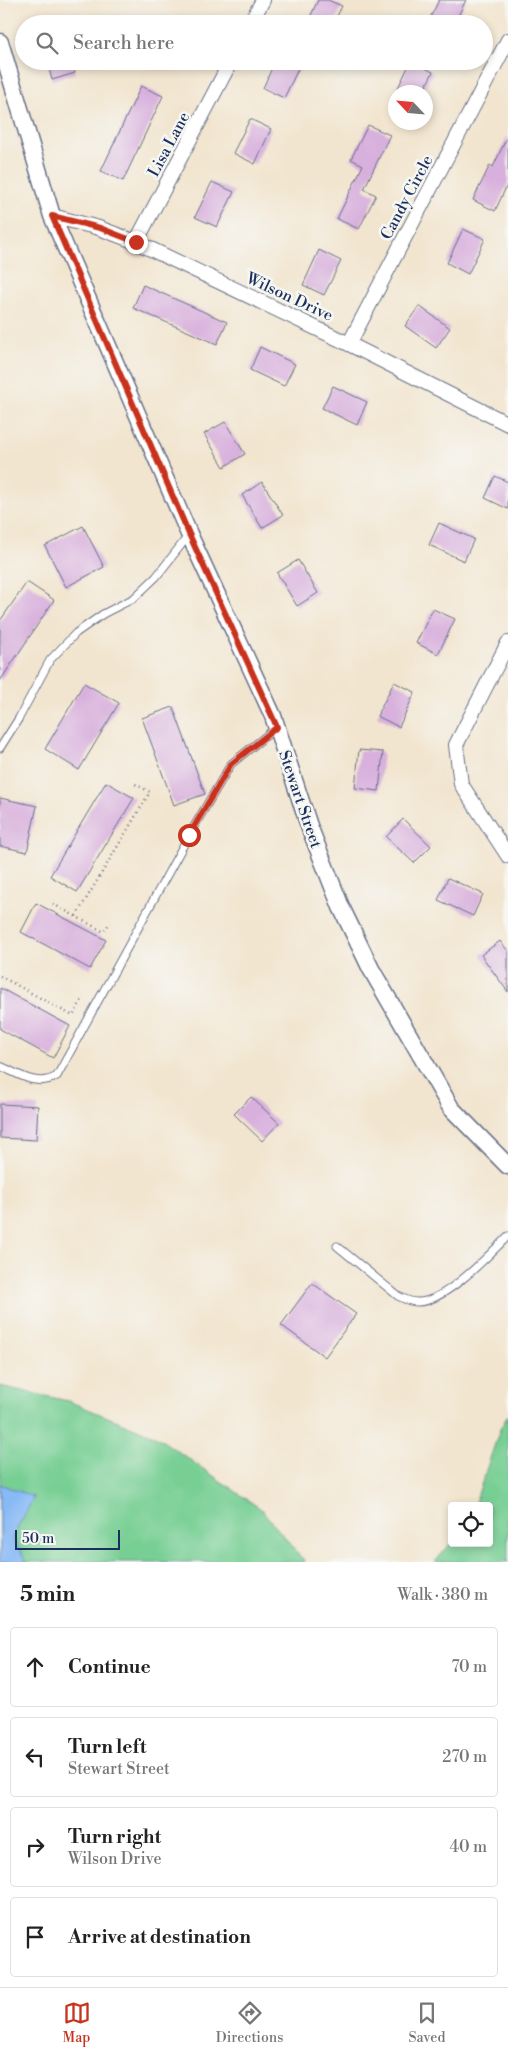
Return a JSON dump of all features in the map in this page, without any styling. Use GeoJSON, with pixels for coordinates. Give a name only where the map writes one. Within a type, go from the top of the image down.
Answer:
{"type":"FeatureCollection","features":[{"type":"Feature","properties":{"kind":"street"},"geometry":{"type":"LineString","coordinates":[[255,15],[263,0]]}},
{"type":"Feature","properties":{"kind":"street","name":"Candy Circle"},"geometry":{"type":"LineString","coordinates":[[493,69],[508,40]]}},
{"type":"Feature","properties":{"kind":"street","name":"Stewart Street"},"geometry":{"type":"LineString","coordinates":[[0,42],[52,216],[189,534],[277,727],[309,826],[341,907],[371,970],[451,1108],[508,1166]]}},
{"type":"Feature","properties":{"kind":"street","name":"Lisa Lane"},"geometry":{"type":"LineString","coordinates":[[136,242],[226,70]]}},
{"type":"Feature","properties":{"kind":"street","name":"Candy Circle"},"geometry":{"type":"LineString","coordinates":[[349,344],[492,70]]}},
{"type":"Feature","properties":{"kind":"street","name":"Wilson Drive"},"geometry":{"type":"LineString","coordinates":[[52,216],[100,228],[136,242],[349,344],[508,424]]}},
{"type":"Feature","properties":{"kind":"street"},"geometry":{"type":"LineString","coordinates":[[508,643],[456,745],[461,784],[508,856]]}},
{"type":"Feature","properties":{"kind":"lane"},"geometry":{"type":"LineString","coordinates":[[0,748],[19,718],[50,660],[76,633],[103,614],[134,598],[156,577],[189,534]]}},
{"type":"Feature","properties":{"kind":"lane"},"geometry":{"type":"LineString","coordinates":[[0,1066],[30,1080],[49,1080],[57,1076],[189,835],[231,764],[277,727]]}},
{"type":"Feature","properties":{"kind":"lane"},"geometry":{"type":"LineString","coordinates":[[337,1246],[398,1296],[409,1301],[418,1302],[429,1300],[454,1285],[479,1266],[508,1236]]}},
{"type":"Feature","properties":{"kind":"path"},"geometry":{"type":"LineString","coordinates":[[76,916],[150,792],[136,784]]}},
{"type":"Feature","properties":{"kind":"path"},"geometry":{"type":"LineString","coordinates":[[53,904],[104,932],[110,922]]}},
{"type":"Feature","properties":{"kind":"path"},"geometry":{"type":"LineString","coordinates":[[0,976],[73,1016],[83,998]]}},
{"type":"Feature","properties":{"kind":"green space"},"geometry":{"type":"Polygon","coordinates":[[[0,1386],[68,1401],[157,1437],[261,1509],[305,1562],[0,1562],[0,1386]]]}},
{"type":"Feature","properties":{"kind":"green space"},"geometry":{"type":"Polygon","coordinates":[[[508,1415],[508,1562],[435,1562],[448,1547],[493,1547],[493,1502],[475,1502],[500,1429],[508,1415]]]}},
{"type":"Feature","properties":{"kind":"water"},"geometry":{"type":"Polygon","coordinates":[[[0,1484],[34,1497],[12,1538],[27,1562],[0,1562],[0,1484]]]}},
{"type":"Feature","properties":{"kind":"building"},"geometry":{"type":"Polygon","coordinates":[[[318,0],[328,0],[342,6],[338,15],[311,15],[318,0]]]}},
{"type":"Feature","properties":{"kind":"building"},"geometry":{"type":"Polygon","coordinates":[[[439,0],[466,0],[458,15],[432,15],[439,0]]]}},
{"type":"Feature","properties":{"kind":"building"},"geometry":{"type":"Polygon","coordinates":[[[49,70],[74,70],[75,73],[52,80],[49,70]]]}},
{"type":"Feature","properties":{"kind":"building"},"geometry":{"type":"Polygon","coordinates":[[[271,70],[298,70],[284,98],[263,88],[271,70]]]}},
{"type":"Feature","properties":{"kind":"building"},"geometry":{"type":"Polygon","coordinates":[[[407,70],[429,70],[433,72],[426,85],[399,85],[407,70]]]}},
{"type":"Feature","properties":{"kind":"building"},"geometry":{"type":"Polygon","coordinates":[[[141,86],[163,96],[123,181],[101,171],[141,86]]]}},
{"type":"Feature","properties":{"kind":"building"},"geometry":{"type":"Polygon","coordinates":[[[250,119],[271,129],[255,164],[233,153],[250,119]]]}},
{"type":"Feature","properties":{"kind":"building"},"geometry":{"type":"Polygon","coordinates":[[[368,125],[390,135],[364,189],[376,195],[359,229],[337,219],[363,165],[351,159],[368,125]]]}},
{"type":"Feature","properties":{"kind":"building"},"geometry":{"type":"Polygon","coordinates":[[[508,135],[508,183],[495,211],[473,200],[490,165],[493,167],[508,135]]]}},
{"type":"Feature","properties":{"kind":"building"},"geometry":{"type":"Polygon","coordinates":[[[212,182],[234,192],[217,227],[195,217],[212,182]]]}},
{"type":"Feature","properties":{"kind":"building"},"geometry":{"type":"Polygon","coordinates":[[[463,229],[485,239],[468,274],[447,263],[463,229]]]}},
{"type":"Feature","properties":{"kind":"building"},"geometry":{"type":"Polygon","coordinates":[[[319,250],[341,261],[324,295],[303,285],[319,250]]]}},
{"type":"Feature","properties":{"kind":"building"},"geometry":{"type":"Polygon","coordinates":[[[143,285],[227,322],[217,344],[133,308],[143,285]]]}},
{"type":"Feature","properties":{"kind":"building"},"geometry":{"type":"Polygon","coordinates":[[[419,306],[450,328],[436,348],[405,326],[419,306]]]}},
{"type":"Feature","properties":{"kind":"building"},"geometry":{"type":"Polygon","coordinates":[[[260,347],[295,364],[284,386],[250,370],[260,347]]]}},
{"type":"Feature","properties":{"kind":"building"},"geometry":{"type":"Polygon","coordinates":[[[333,386],[367,402],[357,425],[322,408],[333,386]]]}},
{"type":"Feature","properties":{"kind":"building"},"geometry":{"type":"Polygon","coordinates":[[[225,422],[245,454],[224,467],[204,434],[225,422]]]}},
{"type":"Feature","properties":{"kind":"building"},"geometry":{"type":"Polygon","coordinates":[[[495,476],[508,482],[508,509],[485,498],[495,476]]]}},
{"type":"Feature","properties":{"kind":"building"},"geometry":{"type":"Polygon","coordinates":[[[262,482],[283,515],[262,528],[242,495],[262,482]]]}},
{"type":"Feature","properties":{"kind":"building"},"geometry":{"type":"Polygon","coordinates":[[[439,523],[474,539],[464,561],[429,545],[439,523]]]}},
{"type":"Feature","properties":{"kind":"building"},"geometry":{"type":"Polygon","coordinates":[[[83,526],[104,567],[66,587],[45,546],[83,526]]]}},
{"type":"Feature","properties":{"kind":"building"},"geometry":{"type":"Polygon","coordinates":[[[298,560],[318,593],[297,606],[277,573],[298,560]]]}},
{"type":"Feature","properties":{"kind":"building"},"geometry":{"type":"Polygon","coordinates":[[[27,582],[54,600],[0,681],[0,621],[27,582]]]}},
{"type":"Feature","properties":{"kind":"building"},"geometry":{"type":"Polygon","coordinates":[[[433,609],[455,619],[438,654],[416,643],[433,609]]]}},
{"type":"Feature","properties":{"kind":"building"},"geometry":{"type":"Polygon","coordinates":[[[394,682],[415,692],[399,727],[377,716],[394,682]]]}},
{"type":"Feature","properties":{"kind":"building"},"geometry":{"type":"Polygon","coordinates":[[[84,683],[119,703],[79,770],[45,749],[84,683]]]}},
{"type":"Feature","properties":{"kind":"building"},"geometry":{"type":"Polygon","coordinates":[[[173,707],[205,794],[174,805],[142,718],[173,707]]]}},
{"type":"Feature","properties":{"kind":"building"},"geometry":{"type":"Polygon","coordinates":[[[359,750],[383,752],[379,791],[355,788],[359,750]]]}},
{"type":"Feature","properties":{"kind":"building"},"geometry":{"type":"Polygon","coordinates":[[[106,782],[134,798],[77,892],[50,876],[106,782]]]}},
{"type":"Feature","properties":{"kind":"building"},"geometry":{"type":"Polygon","coordinates":[[[0,798],[37,806],[27,852],[0,846],[0,798]]]}},
{"type":"Feature","properties":{"kind":"building"},"geometry":{"type":"Polygon","coordinates":[[[403,819],[431,846],[414,863],[386,837],[403,819]]]}},
{"type":"Feature","properties":{"kind":"building"},"geometry":{"type":"Polygon","coordinates":[[[448,878],[483,894],[473,916],[438,900],[448,878]]]}},
{"type":"Feature","properties":{"kind":"building"},"geometry":{"type":"Polygon","coordinates":[[[36,903],[106,940],[90,969],[21,932],[36,903]]]}},
{"type":"Feature","properties":{"kind":"building"},"geometry":{"type":"Polygon","coordinates":[[[500,941],[508,951],[508,992],[481,955],[500,941]]]}},
{"type":"Feature","properties":{"kind":"building"},"geometry":{"type":"Polygon","coordinates":[[[0,988],[70,1026],[53,1058],[0,1029],[0,988]]]}},
{"type":"Feature","properties":{"kind":"building"},"geometry":{"type":"Polygon","coordinates":[[[251,1097],[279,1123],[262,1141],[234,1114],[251,1097]]]}},
{"type":"Feature","properties":{"kind":"building"},"geometry":{"type":"Polygon","coordinates":[[[0,1104],[38,1106],[36,1140],[0,1138],[0,1104]]]}},
{"type":"Feature","properties":{"kind":"building"},"geometry":{"type":"Polygon","coordinates":[[[312,1283],[356,1314],[325,1357],[281,1325],[312,1283]]]}},
{"type":"Feature","properties":{"kind":"route"},"geometry":{"type":"LineString","coordinates":[[136,242],[100,228],[52,216],[189,534],[277,727],[231,764],[189,835]]}}]}
